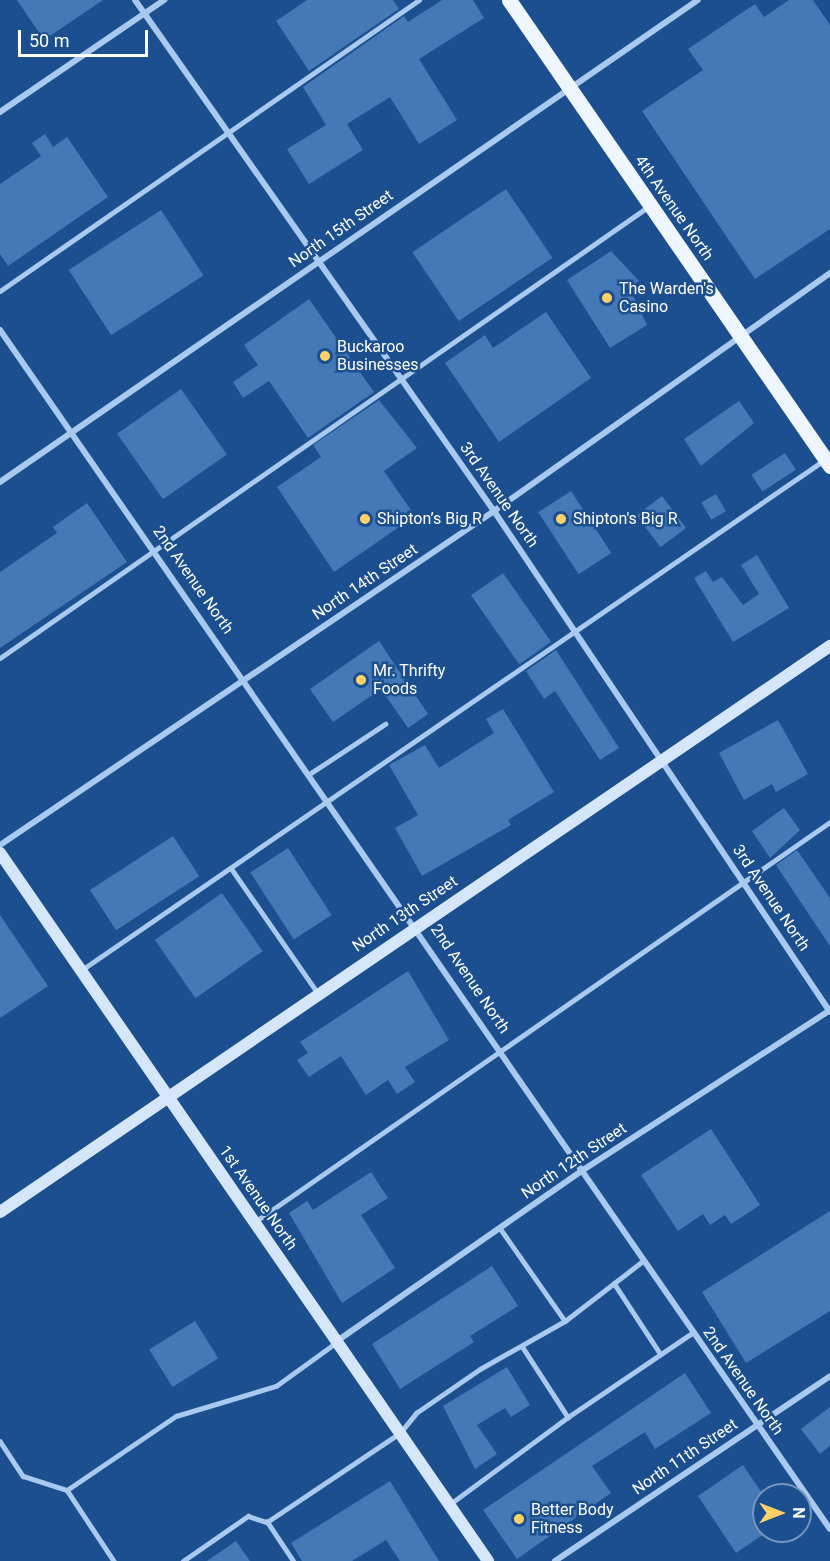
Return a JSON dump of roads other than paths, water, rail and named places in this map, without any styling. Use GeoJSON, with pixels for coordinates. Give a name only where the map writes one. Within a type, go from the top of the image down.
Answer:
{"type":"FeatureCollection","features":[{"type":"Feature","properties":{"kind":"main road","name":"4th Avenue North"},"geometry":{"type":"LineString","coordinates":[[509,0],[828,461]]}},
{"type":"Feature","properties":{"kind":"street","name":"3rd Avenue North"},"geometry":{"type":"LineString","coordinates":[[135,0],[494,510],[830,1010]]}},
{"type":"Feature","properties":{"kind":"street"},"geometry":{"type":"LineString","coordinates":[[0,112],[164,0]]}},
{"type":"Feature","properties":{"kind":"street","name":"North 15th Street"},"geometry":{"type":"LineString","coordinates":[[0,482],[698,0]]}},
{"type":"Feature","properties":{"kind":"street","name":"North 14th Street"},"geometry":{"type":"LineString","coordinates":[[0,845],[494,510],[740,334],[830,273]]}},
{"type":"Feature","properties":{"kind":"street","name":"2nd Avenue North"},"geometry":{"type":"LineString","coordinates":[[0,330],[74,432],[417,925],[692,1333],[830,1529]]}},
{"type":"Feature","properties":{"kind":"street","name":"North 13th Street"},"geometry":{"type":"LineString","coordinates":[[0,1212],[417,925],[664,762],[830,646]]}},
{"type":"Feature","properties":{"kind":"street","name":"1st Avenue North"},"geometry":{"type":"LineString","coordinates":[[0,853],[488,1561]]}},
{"type":"Feature","properties":{"kind":"street","name":"North 12th Street"},"geometry":{"type":"LineString","coordinates":[[337,1342],[583,1170],[830,1010]]}},
{"type":"Feature","properties":{"kind":"street","name":"North 11th Street"},"geometry":{"type":"LineString","coordinates":[[555,1561],[830,1376]]}},
{"type":"Feature","properties":{"kind":"lane"},"geometry":{"type":"LineString","coordinates":[[0,291],[419,0]]}},
{"type":"Feature","properties":{"kind":"lane"},"geometry":{"type":"LineString","coordinates":[[0,658],[403,381],[650,205]]}},
{"type":"Feature","properties":{"kind":"lane"},"geometry":{"type":"LineString","coordinates":[[81,970],[576,630],[828,461]]}},
{"type":"Feature","properties":{"kind":"lane"},"geometry":{"type":"LineString","coordinates":[[311,773],[385,724]]}},
{"type":"Feature","properties":{"kind":"lane"},"geometry":{"type":"LineString","coordinates":[[254,1222],[500,1048],[830,822]]}},
{"type":"Feature","properties":{"kind":"lane"},"geometry":{"type":"LineString","coordinates":[[231,868],[318,993]]}},
{"type":"Feature","properties":{"kind":"lane"},"geometry":{"type":"LineString","coordinates":[[500,1228],[565,1321]]}},
{"type":"Feature","properties":{"kind":"lane"},"geometry":{"type":"LineString","coordinates":[[267,1522],[400,1433],[416,1413],[565,1321],[643,1261]]}},
{"type":"Feature","properties":{"kind":"lane"},"geometry":{"type":"LineString","coordinates":[[614,1283],[660,1353]]}},
{"type":"Feature","properties":{"kind":"lane"},"geometry":{"type":"LineString","coordinates":[[449,1504],[568,1417],[692,1333]]}},
{"type":"Feature","properties":{"kind":"lane"},"geometry":{"type":"LineString","coordinates":[[67,1490],[176,1416],[276,1386],[337,1342]]}},
{"type":"Feature","properties":{"kind":"lane"},"geometry":{"type":"LineString","coordinates":[[522,1346],[568,1417]]}},
{"type":"Feature","properties":{"kind":"lane"},"geometry":{"type":"LineString","coordinates":[[0,1441],[23,1476],[67,1490],[114,1561]]}},
{"type":"Feature","properties":{"kind":"lane"},"geometry":{"type":"LineString","coordinates":[[183,1561],[248,1516],[267,1522],[293,1561]]}},
{"type":"Feature","properties":{"kind":"place","name":"The Warden's Casino"},"geometry":{"type":"Point","coordinates":[607,298]}},
{"type":"Feature","properties":{"kind":"place","name":"Buckaroo Businesses"},"geometry":{"type":"Point","coordinates":[325,356]}},
{"type":"Feature","properties":{"kind":"place","name":"Shipton’s Big R"},"geometry":{"type":"Point","coordinates":[365,519]}},
{"type":"Feature","properties":{"kind":"place","name":"Shipton's Big R"},"geometry":{"type":"Point","coordinates":[561,519]}},
{"type":"Feature","properties":{"kind":"place","name":"Mr. Thrifty Foods"},"geometry":{"type":"Point","coordinates":[361,680]}},
{"type":"Feature","properties":{"kind":"place","name":"Better Body Fitness"},"geometry":{"type":"Point","coordinates":[519,1519]}}]}
